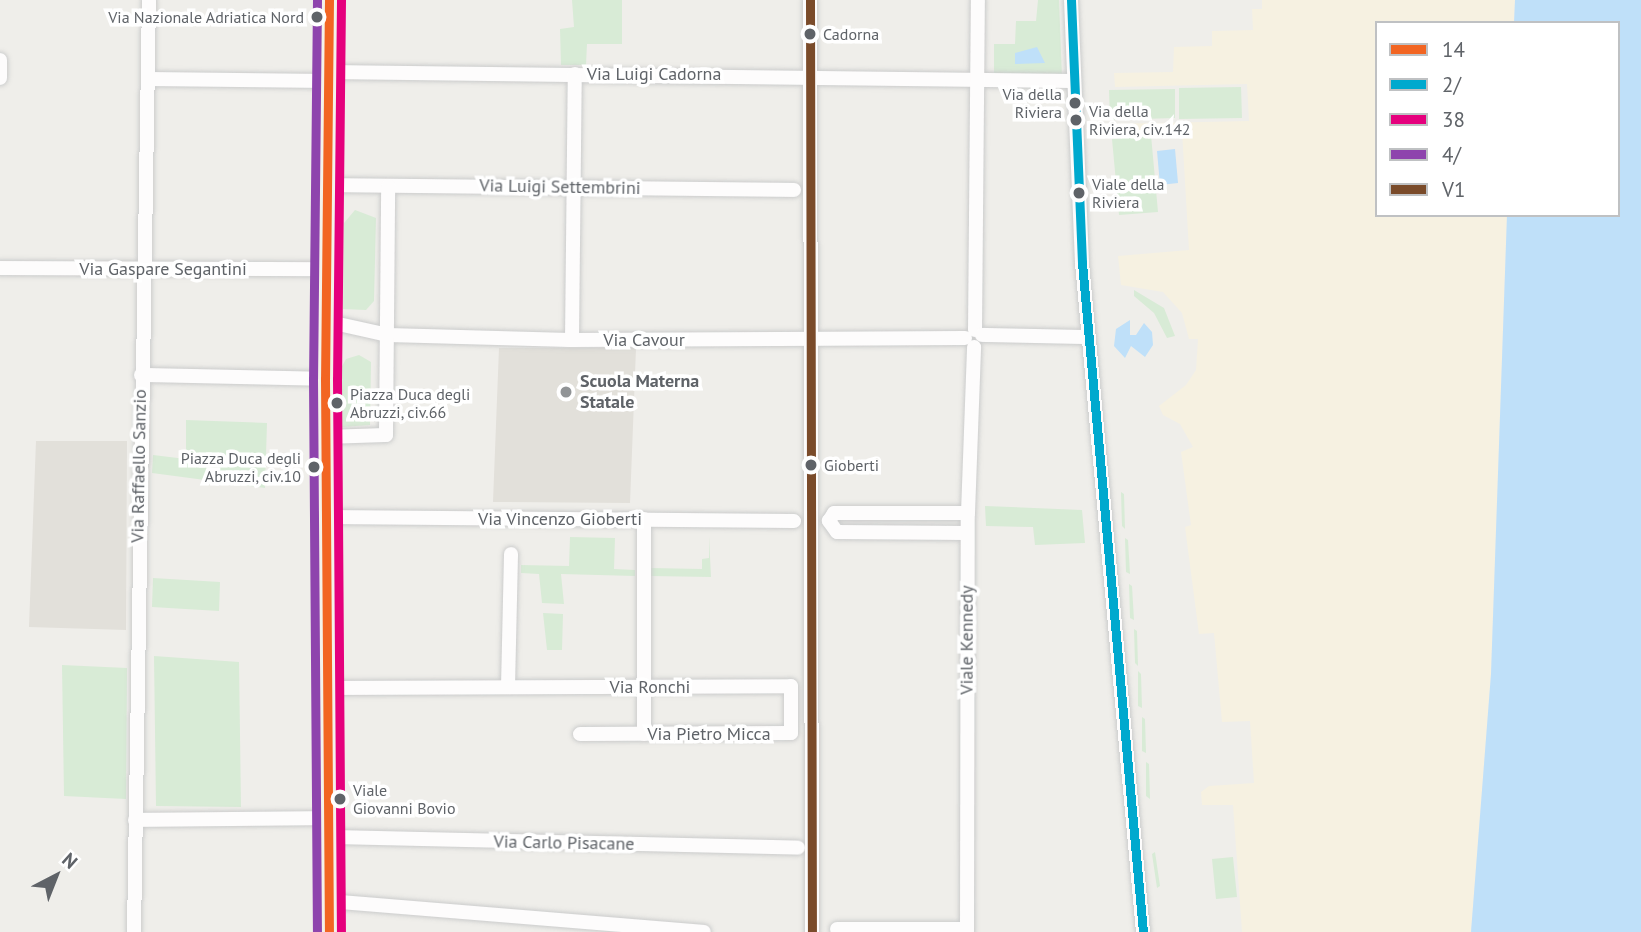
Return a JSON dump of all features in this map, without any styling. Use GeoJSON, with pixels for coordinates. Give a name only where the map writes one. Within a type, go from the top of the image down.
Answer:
{"type":"FeatureCollection","features":[{"type":"Feature","properties":{"kind":"main road"},"geometry":{"type":"LineString","coordinates":[[329,0],[324,379],[330,688],[329,932]]}},
{"type":"Feature","properties":{"kind":"street","name":"Via Raffaello Sanzio"},"geometry":{"type":"LineString","coordinates":[[134,932],[149,0]]}},
{"type":"Feature","properties":{"kind":"street"},"geometry":{"type":"LineString","coordinates":[[810,0],[812,932]]}},
{"type":"Feature","properties":{"kind":"street","name":"Viale Kennedy"},"geometry":{"type":"LineString","coordinates":[[967,930],[967,533],[974,338],[978,0]]}},
{"type":"Feature","properties":{"kind":"street"},"geometry":{"type":"LineString","coordinates":[[1071,0],[1072,81],[1088,337],[1143,932]]}},
{"type":"Feature","properties":{"kind":"street"},"geometry":{"type":"LineString","coordinates":[[0,60],[0,78]]}},
{"type":"Feature","properties":{"kind":"street","name":"Via Luigi Cadorna"},"geometry":{"type":"LineString","coordinates":[[148,79],[575,74],[1072,81]]}},
{"type":"Feature","properties":{"kind":"street"},"geometry":{"type":"LineString","coordinates":[[572,340],[571,186],[575,74]]}},
{"type":"Feature","properties":{"kind":"street","name":"Via Luigi Settembrini"},"geometry":{"type":"LineString","coordinates":[[327,185],[794,190]]}},
{"type":"Feature","properties":{"kind":"street"},"geometry":{"type":"LineString","coordinates":[[325,437],[386,435],[388,186]]}},
{"type":"Feature","properties":{"kind":"street","name":"Via Gaspare Segantini"},"geometry":{"type":"LineString","coordinates":[[0,268],[325,269]]}},
{"type":"Feature","properties":{"kind":"street","name":"Via Cavour"},"geometry":{"type":"LineString","coordinates":[[325,321],[388,335],[572,340],[1088,337]]}},
{"type":"Feature","properties":{"kind":"street"},"geometry":{"type":"LineString","coordinates":[[141,376],[324,379]]}},
{"type":"Feature","properties":{"kind":"street"},"geometry":{"type":"LineString","coordinates":[[967,533],[837,531],[829,522],[834,513],[968,513]]}},
{"type":"Feature","properties":{"kind":"street","name":"Via Vincenzo Gioberti"},"geometry":{"type":"LineString","coordinates":[[327,517],[794,521]]}},
{"type":"Feature","properties":{"kind":"street"},"geometry":{"type":"LineString","coordinates":[[644,519],[644,734]]}},
{"type":"Feature","properties":{"kind":"street"},"geometry":{"type":"LineString","coordinates":[[508,687],[511,554]]}},
{"type":"Feature","properties":{"kind":"street","name":"Via Ronchi"},"geometry":{"type":"LineString","coordinates":[[330,688],[791,686]]}},
{"type":"Feature","properties":{"kind":"street","name":"Via Pietro Micca"},"geometry":{"type":"LineString","coordinates":[[580,734],[791,733],[791,686]]}},
{"type":"Feature","properties":{"kind":"street","name":"Via Carlo Pisacane"},"geometry":{"type":"LineString","coordinates":[[135,820],[798,848]]}},
{"type":"Feature","properties":{"kind":"street"},"geometry":{"type":"LineString","coordinates":[[329,901],[704,932]]}},
{"type":"Feature","properties":{"kind":"street"},"geometry":{"type":"LineString","coordinates":[[837,929],[967,930]]}},
{"type":"Feature","properties":{"kind":"shaded area","name":"Scuola Materna Statale"},"geometry":{"type":"Polygon","coordinates":[[[499,348],[636,348],[630,503],[493,502],[499,348]]]}},
{"type":"Feature","properties":{"kind":"shaded area"},"geometry":{"type":"Polygon","coordinates":[[[36,441],[127,441],[126,630],[29,627],[36,441]]]}},
{"type":"Feature","properties":{"kind":"green space"},"geometry":{"type":"Polygon","coordinates":[[[572,0],[622,0],[622,44],[587,44],[586,65],[561,65],[560,29],[574,27],[572,0]]]}},
{"type":"Feature","properties":{"kind":"green space"},"geometry":{"type":"Polygon","coordinates":[[[1038,0],[1059,0],[1062,77],[994,76],[994,44],[1015,44],[1016,21],[1036,21],[1038,0]]]}},
{"type":"Feature","properties":{"kind":"green space"},"geometry":{"type":"Polygon","coordinates":[[[1241,87],[1242,118],[1179,119],[1179,88],[1241,87]]]}},
{"type":"Feature","properties":{"kind":"green space"},"geometry":{"type":"Polygon","coordinates":[[[1175,89],[1175,118],[1110,120],[1109,90],[1175,89]]]}},
{"type":"Feature","properties":{"kind":"green space"},"geometry":{"type":"Polygon","coordinates":[[[1151,135],[1158,212],[1119,215],[1112,139],[1151,135]]]}},
{"type":"Feature","properties":{"kind":"green space"},"geometry":{"type":"Polygon","coordinates":[[[355,210],[376,218],[374,301],[366,310],[343,309],[344,223],[355,210]]]}},
{"type":"Feature","properties":{"kind":"green space"},"geometry":{"type":"Polygon","coordinates":[[[1134,290],[1164,308],[1175,336],[1167,338],[1154,313],[1134,296],[1134,290]]]}},
{"type":"Feature","properties":{"kind":"green space"},"geometry":{"type":"Polygon","coordinates":[[[359,355],[371,362],[370,425],[342,427],[340,370],[346,359],[359,355]]]}},
{"type":"Feature","properties":{"kind":"green space"},"geometry":{"type":"Polygon","coordinates":[[[186,420],[267,423],[265,488],[152,473],[153,455],[186,459],[186,420]]]}},
{"type":"Feature","properties":{"kind":"green space"},"geometry":{"type":"Polygon","coordinates":[[[1121,492],[1124,494],[1125,529],[1122,526],[1121,492]]]}},
{"type":"Feature","properties":{"kind":"green space"},"geometry":{"type":"Polygon","coordinates":[[[985,506],[1082,510],[1085,543],[1035,545],[1033,527],[986,526],[985,506]]]}},
{"type":"Feature","properties":{"kind":"green space"},"geometry":{"type":"Polygon","coordinates":[[[709,536],[711,577],[651,576],[651,568],[702,569],[702,559],[709,558],[709,536]]]}},
{"type":"Feature","properties":{"kind":"green space"},"geometry":{"type":"Polygon","coordinates":[[[570,537],[615,538],[614,569],[635,570],[635,576],[561,574],[564,604],[542,603],[539,574],[521,573],[521,565],[569,566],[570,537]]]}},
{"type":"Feature","properties":{"kind":"green space"},"geometry":{"type":"Polygon","coordinates":[[[1125,538],[1128,540],[1130,574],[1126,572],[1125,538]]]}},
{"type":"Feature","properties":{"kind":"green space"},"geometry":{"type":"Polygon","coordinates":[[[153,578],[220,582],[219,611],[152,607],[153,578]]]}},
{"type":"Feature","properties":{"kind":"green space"},"geometry":{"type":"Polygon","coordinates":[[[1129,584],[1132,586],[1134,620],[1130,618],[1129,584]]]}},
{"type":"Feature","properties":{"kind":"green space"},"geometry":{"type":"Polygon","coordinates":[[[543,613],[563,614],[562,650],[547,650],[543,613]]]}},
{"type":"Feature","properties":{"kind":"green space"},"geometry":{"type":"Polygon","coordinates":[[[1134,629],[1137,631],[1138,666],[1135,663],[1134,629]]]}},
{"type":"Feature","properties":{"kind":"green space"},"geometry":{"type":"Polygon","coordinates":[[[154,656],[239,662],[241,807],[156,806],[154,656]]]}},
{"type":"Feature","properties":{"kind":"green space"},"geometry":{"type":"Polygon","coordinates":[[[62,665],[127,668],[126,799],[64,796],[62,665]]]}},
{"type":"Feature","properties":{"kind":"green space"},"geometry":{"type":"Polygon","coordinates":[[[1138,671],[1141,674],[1142,708],[1138,706],[1138,671]]]}},
{"type":"Feature","properties":{"kind":"green space"},"geometry":{"type":"Polygon","coordinates":[[[1142,717],[1145,719],[1146,753],[1142,751],[1142,717]]]}},
{"type":"Feature","properties":{"kind":"green space"},"geometry":{"type":"Polygon","coordinates":[[[1146,762],[1149,764],[1150,799],[1146,796],[1146,762]]]}},
{"type":"Feature","properties":{"kind":"green space"},"geometry":{"type":"Polygon","coordinates":[[[1155,852],[1160,886],[1157,888],[1152,854],[1155,852]]]}},
{"type":"Feature","properties":{"kind":"green space"},"geometry":{"type":"Polygon","coordinates":[[[1233,857],[1237,897],[1216,899],[1212,859],[1233,857]]]}},
{"type":"Feature","properties":{"kind":"sand"},"geometry":{"type":"Polygon","coordinates":[[[1262,0],[1515,0],[1514,21],[1375,21],[1375,217],[1507,217],[1491,674],[1471,932],[1242,932],[1233,805],[1202,805],[1201,792],[1209,786],[1254,783],[1250,721],[1222,722],[1214,633],[1199,634],[1185,527],[1191,525],[1181,452],[1193,447],[1180,424],[1163,415],[1159,406],[1186,385],[1196,370],[1198,339],[1189,339],[1182,313],[1163,292],[1121,285],[1118,256],[1189,250],[1182,131],[1110,135],[1110,124],[1249,121],[1247,84],[1115,87],[1114,73],[1173,72],[1174,47],[1212,46],[1212,31],[1253,30],[1252,9],[1262,9],[1262,0]]]}},
{"type":"Feature","properties":{"kind":"water"},"geometry":{"type":"Polygon","coordinates":[[[1515,0],[1641,0],[1641,932],[1471,932],[1491,674],[1507,217],[1620,217],[1620,21],[1514,21],[1515,0]]]}},
{"type":"Feature","properties":{"kind":"water"},"geometry":{"type":"Polygon","coordinates":[[[1037,47],[1045,63],[1015,64],[1015,53],[1037,47]]]}},
{"type":"Feature","properties":{"kind":"water"},"geometry":{"type":"Polygon","coordinates":[[[1175,149],[1178,183],[1160,185],[1157,151],[1175,149]]]}},
{"type":"Feature","properties":{"kind":"water"},"geometry":{"type":"Polygon","coordinates":[[[1130,320],[1130,335],[1136,335],[1144,323],[1152,332],[1153,345],[1145,357],[1131,346],[1125,358],[1114,346],[1116,329],[1130,320]]]}},
{"type":"Feature","properties":{"kind":"transit line","name":"4/"},"geometry":{"type":"LineString","coordinates":[[317,0],[313,379],[317,932]]}},
{"type":"Feature","properties":{"kind":"transit line","name":"14"},"geometry":{"type":"LineString","coordinates":[[329,0],[325,379],[329,932]]}},
{"type":"Feature","properties":{"kind":"transit line","name":"38"},"geometry":{"type":"LineString","coordinates":[[341,0],[337,379],[341,932]]}},
{"type":"Feature","properties":{"kind":"transit line","name":"V1"},"geometry":{"type":"LineString","coordinates":[[810,0],[812,932]]}},
{"type":"Feature","properties":{"kind":"transit line","name":"2/"},"geometry":{"type":"LineString","coordinates":[[1071,0],[1082,263],[1143,932]]}},
{"type":"Feature","properties":{"kind":"place","name":"Via Nazionale Adriatica Nord"},"geometry":{"type":"Point","coordinates":[317,17]}},
{"type":"Feature","properties":{"kind":"place","name":"Cadorna"},"geometry":{"type":"Point","coordinates":[810,34]}},
{"type":"Feature","properties":{"kind":"place","name":"Via della Riviera"},"geometry":{"type":"Point","coordinates":[1075,103]}},
{"type":"Feature","properties":{"kind":"place","name":"Via della Riviera, civ.142"},"geometry":{"type":"Point","coordinates":[1076,120]}},
{"type":"Feature","properties":{"kind":"place","name":"Viale della Riviera"},"geometry":{"type":"Point","coordinates":[1079,193]}},
{"type":"Feature","properties":{"kind":"place","name":"Scuola Materna Statale"},"geometry":{"type":"Point","coordinates":[566,392]}},
{"type":"Feature","properties":{"kind":"place","name":"Piazza Duca degli Abruzzi, civ.66"},"geometry":{"type":"Point","coordinates":[337,403]}},
{"type":"Feature","properties":{"kind":"place","name":"Gioberti"},"geometry":{"type":"Point","coordinates":[811,465]}},
{"type":"Feature","properties":{"kind":"place","name":"Piazza Duca degli Abruzzi, civ.10"},"geometry":{"type":"Point","coordinates":[314,467]}},
{"type":"Feature","properties":{"kind":"place","name":"Viale Giovanni Bovio"},"geometry":{"type":"Point","coordinates":[340,799]}}]}
